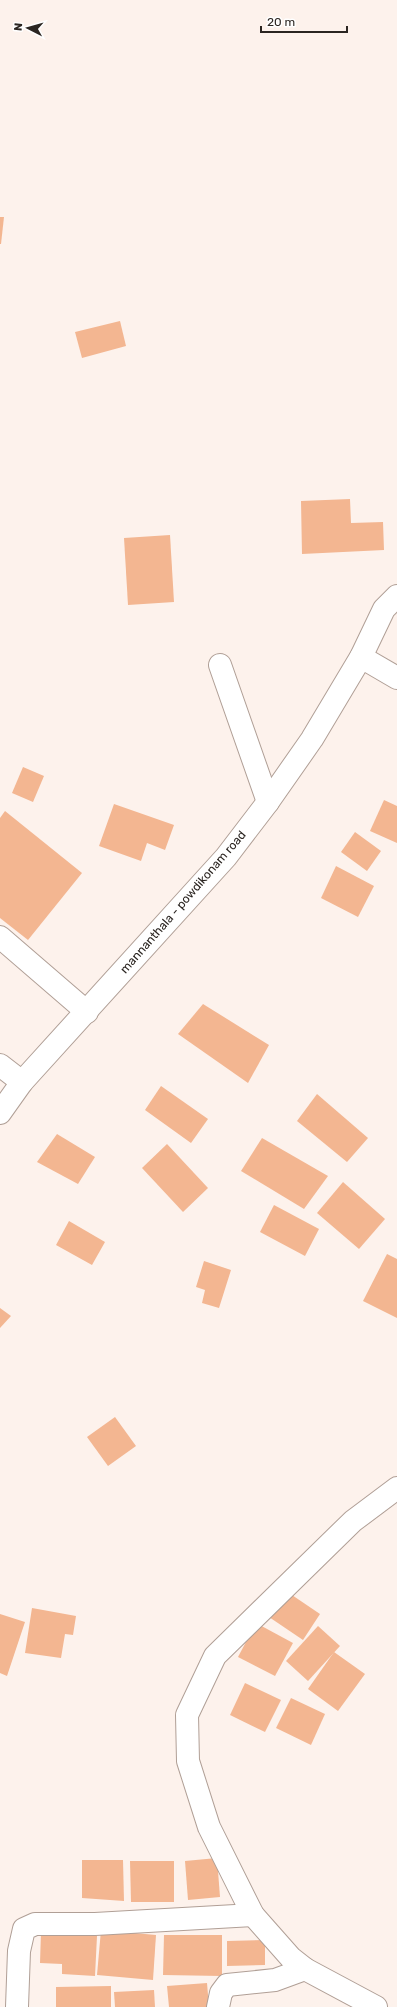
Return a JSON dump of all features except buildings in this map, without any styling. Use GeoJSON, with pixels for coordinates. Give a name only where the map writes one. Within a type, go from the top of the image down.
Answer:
{"type":"FeatureCollection","features":[{"type":"Feature","properties":{"kind":"street","name":"mannanthala - powdikonam road"},"geometry":{"type":"LineString","coordinates":[[0,1113],[22,1082],[226,857],[268,802],[312,739],[361,657],[384,609],[397,596]]}},
{"type":"Feature","properties":{"kind":"street"},"geometry":{"type":"LineString","coordinates":[[361,657],[397,678]]}},
{"type":"Feature","properties":{"kind":"street"},"geometry":{"type":"LineString","coordinates":[[220,665],[268,802]]}},
{"type":"Feature","properties":{"kind":"street"},"geometry":{"type":"LineString","coordinates":[[0,937],[87,1012]]}},
{"type":"Feature","properties":{"kind":"street"},"geometry":{"type":"LineString","coordinates":[[0,1065],[22,1082]]}},
{"type":"Feature","properties":{"kind":"street"},"geometry":{"type":"LineString","coordinates":[[376,2007],[305,1969],[291,1958],[253,1915],[209,1827],[192,1776],[188,1761],[187,1715],[215,1656],[352,1521],[397,1488]]}},
{"type":"Feature","properties":{"kind":"street"},"geometry":{"type":"LineString","coordinates":[[17,2007],[19,1951],[24,1929],[35,1924],[95,1924],[253,1915]]}},
{"type":"Feature","properties":{"kind":"street"},"geometry":{"type":"LineString","coordinates":[[218,2007],[221,1993],[227,1985],[275,1980],[305,1969]]}}]}
